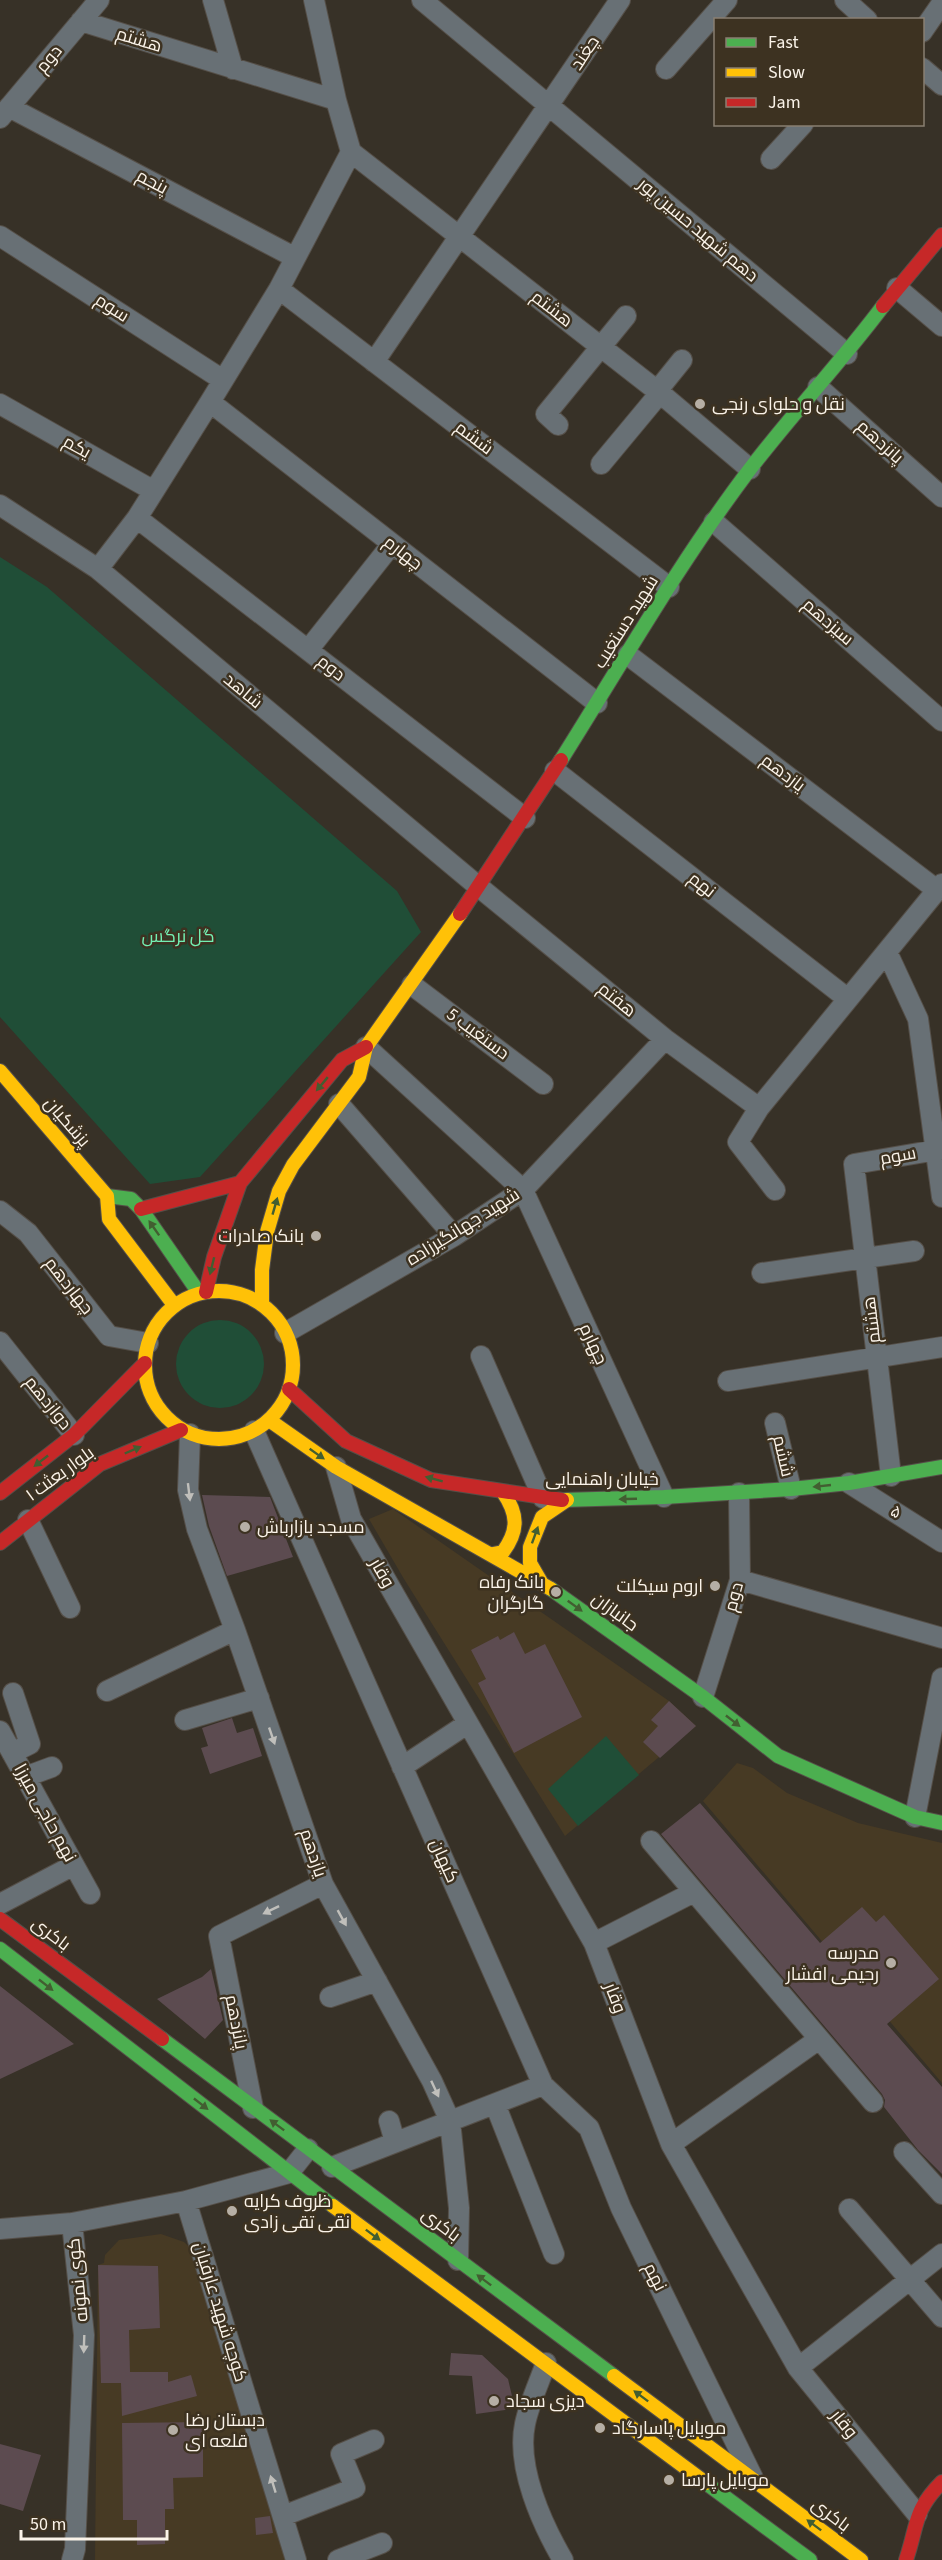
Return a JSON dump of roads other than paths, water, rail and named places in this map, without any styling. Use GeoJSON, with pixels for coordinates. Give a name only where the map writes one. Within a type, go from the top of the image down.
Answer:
{"type":"FeatureCollection","features":[{"type":"Feature","properties":{"kind":"main road","name":"شهید دستغیب"},"geometry":{"type":"LineString","coordinates":[[366,1047],[412,985],[525,818],[669,587],[750,469],[847,354],[897,288],[942,235]]}},
{"type":"Feature","properties":{"kind":"main road"},"geometry":{"type":"LineString","coordinates":[[261,1305],[267,1233],[279,1191],[293,1165],[359,1077],[366,1047]]}},
{"type":"Feature","properties":{"kind":"main road"},"geometry":{"type":"LineString","coordinates":[[202,1293],[240,1183],[342,1060],[366,1047]]}},
{"type":"Feature","properties":{"kind":"main road","name":"پزشکیان"},"geometry":{"type":"LineString","coordinates":[[0,1071],[107,1196],[109,1219],[174,1305]]}},
{"type":"Feature","properties":{"kind":"main road"},"geometry":{"type":"LineString","coordinates":[[141,1209],[240,1183]]}},
{"type":"Feature","properties":{"kind":"main road"},"geometry":{"type":"LineString","coordinates":[[107,1196],[131,1199],[141,1209],[202,1293]]}},
{"type":"Feature","properties":{"kind":"main road"},"geometry":{"type":"LineString","coordinates":[[229,1292],[252,1299],[261,1305],[275,1317],[292,1351],[293,1370],[289,1389],[281,1406],[261,1426],[222,1440],[206,1439],[186,1432],[166,1418],[154,1402],[147,1383],[145,1363],[148,1344],[158,1323],[174,1305],[202,1293],[229,1292]]}},
{"type":"Feature","properties":{"kind":"main road","name":"بلوار بعثت ۱"},"geometry":{"type":"LineString","coordinates":[[0,1493],[74,1435],[145,1363]]}},
{"type":"Feature","properties":{"kind":"main road","name":"خیابان راهنمایی"},"geometry":{"type":"LineString","coordinates":[[289,1389],[346,1441],[431,1480],[543,1498],[567,1500],[664,1497],[791,1489],[849,1483],[942,1467]]}},
{"type":"Feature","properties":{"kind":"main road","name":"جانبازان"},"geometry":{"type":"LineString","coordinates":[[261,1426],[541,1582],[703,1697],[778,1756],[915,1817],[942,1823]]}},
{"type":"Feature","properties":{"kind":"main road","name":"بلوار بعثت ۱"},"geometry":{"type":"LineString","coordinates":[[0,1543],[100,1464],[186,1432]]}},
{"type":"Feature","properties":{"kind":"main road"},"geometry":{"type":"LineString","coordinates":[[493,1554],[503,1552],[513,1540],[516,1528],[513,1506],[503,1492]]}},
{"type":"Feature","properties":{"kind":"main road"},"geometry":{"type":"LineString","coordinates":[[541,1582],[530,1563],[530,1546],[542,1517],[567,1500]]}},
{"type":"Feature","properties":{"kind":"main road","name":"باکری"},"geometry":{"type":"LineString","coordinates":[[0,1919],[861,2560]]}},
{"type":"Feature","properties":{"kind":"main road"},"geometry":{"type":"LineString","coordinates":[[0,1949],[289,2173],[810,2560]]}},
{"type":"Feature","properties":{"kind":"main road"},"geometry":{"type":"LineString","coordinates":[[906,2560],[911,2548],[917,2514],[927,2497],[942,2482]]}},
{"type":"Feature","properties":{"kind":"main road"},"geometry":{"type":"LineString","coordinates":[[922,2560],[921,2530],[924,2519],[930,2510],[942,2500]]}},
{"type":"Feature","properties":{"kind":"street","name":"دوم"},"geometry":{"type":"LineString","coordinates":[[4,112],[99,0]]}},
{"type":"Feature","properties":{"kind":"street"},"geometry":{"type":"LineString","coordinates":[[213,0],[233,69]]}},
{"type":"Feature","properties":{"kind":"street"},"geometry":{"type":"LineString","coordinates":[[98,569],[137,518],[279,289],[351,152],[336,100],[314,0]]}},
{"type":"Feature","properties":{"kind":"street","name":"دهم شهید حسین پور"},"geometry":{"type":"LineString","coordinates":[[422,0],[847,354]]}},
{"type":"Feature","properties":{"kind":"street","name":"چغند"},"geometry":{"type":"LineString","coordinates":[[374,362],[620,0]]}},
{"type":"Feature","properties":{"kind":"street"},"geometry":{"type":"LineString","coordinates":[[666,69],[727,0]]}},
{"type":"Feature","properties":{"kind":"street"},"geometry":{"type":"LineString","coordinates":[[845,0],[865,18]]}},
{"type":"Feature","properties":{"kind":"street"},"geometry":{"type":"LineString","coordinates":[[924,29],[942,3]]}},
{"type":"Feature","properties":{"kind":"street","name":"هشتم"},"geometry":{"type":"LineString","coordinates":[[81,21],[336,100]]}},
{"type":"Feature","properties":{"kind":"street"},"geometry":{"type":"LineString","coordinates":[[924,70],[942,85]]}},
{"type":"Feature","properties":{"kind":"street","name":"پنجم"},"geometry":{"type":"LineString","coordinates":[[4,112],[294,257]]}},
{"type":"Feature","properties":{"kind":"street"},"geometry":{"type":"LineString","coordinates":[[771,159],[801,126]]}},
{"type":"Feature","properties":{"kind":"street","name":"هشتم"},"geometry":{"type":"LineString","coordinates":[[351,152],[659,392],[750,469]]}},
{"type":"Feature","properties":{"kind":"street","name":"سوم"},"geometry":{"type":"LineString","coordinates":[[0,236],[223,380]]}},
{"type":"Feature","properties":{"kind":"street"},"geometry":{"type":"LineString","coordinates":[[897,288],[942,326]]}},
{"type":"Feature","properties":{"kind":"street","name":"ششم"},"geometry":{"type":"LineString","coordinates":[[279,289],[669,587]]}},
{"type":"Feature","properties":{"kind":"street"},"geometry":{"type":"LineString","coordinates":[[558,425],[546,414],[626,316]]}},
{"type":"Feature","properties":{"kind":"street"},"geometry":{"type":"LineString","coordinates":[[601,464],[682,360]]}},
{"type":"Feature","properties":{"kind":"street","name":"پانزدهم"},"geometry":{"type":"LineString","coordinates":[[818,387],[942,497]]}},
{"type":"Feature","properties":{"kind":"street","name":"چهارم"},"geometry":{"type":"LineString","coordinates":[[210,402],[597,703]]}},
{"type":"Feature","properties":{"kind":"street","name":"یکم"},"geometry":{"type":"LineString","coordinates":[[0,404],[154,491]]}},
{"type":"Feature","properties":{"kind":"street","name":"شاهد"},"geometry":{"type":"LineString","coordinates":[[0,505],[98,569],[478,887]]}},
{"type":"Feature","properties":{"kind":"street","name":"دوم"},"geometry":{"type":"LineString","coordinates":[[137,518],[525,818]]}},
{"type":"Feature","properties":{"kind":"street","name":"سیزدهم"},"geometry":{"type":"LineString","coordinates":[[714,522],[942,721]]}},
{"type":"Feature","properties":{"kind":"street"},"geometry":{"type":"LineString","coordinates":[[308,650],[392,544]]}},
{"type":"Feature","properties":{"kind":"street","name":"یازدهم"},"geometry":{"type":"LineString","coordinates":[[628,655],[940,887]]}},
{"type":"Feature","properties":{"kind":"street","name":"نهم"},"geometry":{"type":"LineString","coordinates":[[555,771],[848,999]]}},
{"type":"Feature","properties":{"kind":"street","name":"هفتم"},"geometry":{"type":"LineString","coordinates":[[478,887],[665,1039],[759,1108]]}},
{"type":"Feature","properties":{"kind":"street"},"geometry":{"type":"LineString","coordinates":[[775,1190],[738,1142],[759,1108],[940,887]]}},
{"type":"Feature","properties":{"kind":"street"},"geometry":{"type":"LineString","coordinates":[[887,952],[918,1019],[939,1149],[942,1197]]}},
{"type":"Feature","properties":{"kind":"street","name":"دستغیب 5"},"geometry":{"type":"LineString","coordinates":[[412,985],[543,1084]]}},
{"type":"Feature","properties":{"kind":"street","name":"شهید جهانگیرزاده"},"geometry":{"type":"LineString","coordinates":[[285,1333],[454,1236],[523,1190],[665,1039]]}},
{"type":"Feature","properties":{"kind":"street"},"geometry":{"type":"LineString","coordinates":[[366,1047],[523,1190]]}},
{"type":"Feature","properties":{"kind":"street"},"geometry":{"type":"LineString","coordinates":[[339,1104],[454,1236]]}},
{"type":"Feature","properties":{"kind":"street","name":"سوم"},"geometry":{"type":"LineString","coordinates":[[854,1164],[939,1149]]}},
{"type":"Feature","properties":{"kind":"street","name":"هشتم"},"geometry":{"type":"LineString","coordinates":[[854,1164],[891,1476]]}},
{"type":"Feature","properties":{"kind":"street","name":"چهارم"},"geometry":{"type":"LineString","coordinates":[[523,1190],[664,1497]]}},
{"type":"Feature","properties":{"kind":"street","name":"چهاردهم"},"geometry":{"type":"LineString","coordinates":[[0,1211],[28,1233],[109,1336],[148,1344]]}},
{"type":"Feature","properties":{"kind":"street"},"geometry":{"type":"LineString","coordinates":[[762,1273],[865,1260],[914,1251]]}},
{"type":"Feature","properties":{"kind":"street","name":"دوازدهم"},"geometry":{"type":"LineString","coordinates":[[0,1342],[74,1435]]}},
{"type":"Feature","properties":{"kind":"street"},"geometry":{"type":"LineString","coordinates":[[728,1381],[942,1347]]}},
{"type":"Feature","properties":{"kind":"street"},"geometry":{"type":"LineString","coordinates":[[481,1356],[543,1498]]}},
{"type":"Feature","properties":{"kind":"street","name":"ششم"},"geometry":{"type":"LineString","coordinates":[[776,1423],[791,1489]]}},
{"type":"Feature","properties":{"kind":"street","name":"کیهان"},"geometry":{"type":"LineString","coordinates":[[261,1426],[402,1767],[543,2085]]}},
{"type":"Feature","properties":{"kind":"street","name":"یازدهم"},"geometry":{"type":"LineString","coordinates":[[186,1432],[188,1490],[197,1529],[236,1630],[323,1884],[432,2081],[450,2121],[459,2208],[458,2260]]}},
{"type":"Feature","properties":{"kind":"street","name":"وقار"},"geometry":{"type":"LineString","coordinates":[[336,1467],[351,1519],[594,1943],[671,2144],[798,2368],[917,2514]]}},
{"type":"Feature","properties":{"kind":"street","name":"۵"},"geometry":{"type":"LineString","coordinates":[[849,1483],[942,1542]]}},
{"type":"Feature","properties":{"kind":"street","name":"دوم"},"geometry":{"type":"LineString","coordinates":[[703,1697],[740,1580],[739,1493]]}},
{"type":"Feature","properties":{"kind":"street"},"geometry":{"type":"LineString","coordinates":[[28,1520],[70,1608]]}},
{"type":"Feature","properties":{"kind":"street"},"geometry":{"type":"LineString","coordinates":[[740,1580],[942,1638]]}},
{"type":"Feature","properties":{"kind":"street"},"geometry":{"type":"LineString","coordinates":[[107,1691],[236,1630]]}},
{"type":"Feature","properties":{"kind":"street"},"geometry":{"type":"LineString","coordinates":[[915,1817],[942,1678]]}},
{"type":"Feature","properties":{"kind":"street"},"geometry":{"type":"LineString","coordinates":[[12,1753],[30,1744],[13,1693]]}},
{"type":"Feature","properties":{"kind":"street"},"geometry":{"type":"LineString","coordinates":[[185,1720],[259,1698]]}},
{"type":"Feature","properties":{"kind":"street"},"geometry":{"type":"LineString","coordinates":[[402,1767],[467,1724]]}},
{"type":"Feature","properties":{"kind":"street","name":"نهم حاجی میرزا"},"geometry":{"type":"LineString","coordinates":[[0,1731],[90,1894]]}},
{"type":"Feature","properties":{"kind":"street"},"geometry":{"type":"LineString","coordinates":[[25,1777],[52,1767]]}},
{"type":"Feature","properties":{"kind":"street"},"geometry":{"type":"LineString","coordinates":[[651,1841],[873,2102]]}},
{"type":"Feature","properties":{"kind":"street"},"geometry":{"type":"LineString","coordinates":[[0,1904],[74,1865]]}},
{"type":"Feature","properties":{"kind":"street","name":"پانزدهم"},"geometry":{"type":"LineString","coordinates":[[254,2108],[219,1936],[323,1884]]}},
{"type":"Feature","properties":{"kind":"street"},"geometry":{"type":"LineString","coordinates":[[594,1943],[694,1892]]}},
{"type":"Feature","properties":{"kind":"street"},"geometry":{"type":"LineString","coordinates":[[330,1997],[377,1981]]}},
{"type":"Feature","properties":{"kind":"street"},"geometry":{"type":"LineString","coordinates":[[671,2144],[819,2039]]}},
{"type":"Feature","properties":{"kind":"street"},"geometry":{"type":"LineString","coordinates":[[332,2166],[543,2085]]}},
{"type":"Feature","properties":{"kind":"street","name":"نهم"},"geometry":{"type":"LineString","coordinates":[[543,2085],[589,2128],[621,2208],[754,2480]]}},
{"type":"Feature","properties":{"kind":"street"},"geometry":{"type":"LineString","coordinates":[[495,2104],[554,2254]]}},
{"type":"Feature","properties":{"kind":"street"},"geometry":{"type":"LineString","coordinates":[[389,2121],[394,2142]]}},
{"type":"Feature","properties":{"kind":"street"},"geometry":{"type":"LineString","coordinates":[[289,2173],[308,2149]]}},
{"type":"Feature","properties":{"kind":"street"},"geometry":{"type":"LineString","coordinates":[[904,2152],[942,2194]]}},
{"type":"Feature","properties":{"kind":"street","name":"کوی نمونه"},"geometry":{"type":"LineString","coordinates":[[72,2560],[75,2549],[84,2335],[72,2223],[186,2201],[289,2173]]}},
{"type":"Feature","properties":{"kind":"street","name":"کوچه شهید عارفیان"},"geometry":{"type":"LineString","coordinates":[[186,2201],[296,2560]]}},
{"type":"Feature","properties":{"kind":"street"},"geometry":{"type":"LineString","coordinates":[[849,2209],[942,2317]]}},
{"type":"Feature","properties":{"kind":"street"},"geometry":{"type":"LineString","coordinates":[[0,2229],[72,2223]]}},
{"type":"Feature","properties":{"kind":"street"},"geometry":{"type":"LineString","coordinates":[[798,2368],[942,2254]]}},
{"type":"Feature","properties":{"kind":"street"},"geometry":{"type":"LineString","coordinates":[[546,2363],[524,2426],[525,2464],[534,2499],[563,2560]]}},
{"type":"Feature","properties":{"kind":"street"},"geometry":{"type":"LineString","coordinates":[[283,2517],[355,2488],[341,2454],[374,2440]]}},
{"type":"Feature","properties":{"kind":"street"},"geometry":{"type":"LineString","coordinates":[[338,2560],[382,2543]]}},
{"type":"Feature","properties":{"kind":"place","name":"نقل و حلوای رنجی"},"geometry":{"type":"Point","coordinates":[700,404]}},
{"type":"Feature","properties":{"kind":"place","name":"بانک صادرات"},"geometry":{"type":"Point","coordinates":[316,1236]}},
{"type":"Feature","properties":{"kind":"place","name":"مسجد بازارباش"},"geometry":{"type":"Point","coordinates":[245,1527]}},
{"type":"Feature","properties":{"kind":"place","name":"اروم سیکلت"},"geometry":{"type":"Point","coordinates":[715,1586]}},
{"type":"Feature","properties":{"kind":"place","name":"بانک رفاه گارگران"},"geometry":{"type":"Point","coordinates":[556,1592]}},
{"type":"Feature","properties":{"kind":"place","name":"مدرسه رحیمی افشار"},"geometry":{"type":"Point","coordinates":[891,1963]}},
{"type":"Feature","properties":{"kind":"place","name":"ظروف کرایه نقی تقی زادی"},"geometry":{"type":"Point","coordinates":[232,2211]}},
{"type":"Feature","properties":{"kind":"place","name":"دیزى سجاد"},"geometry":{"type":"Point","coordinates":[494,2401]}},
{"type":"Feature","properties":{"kind":"place","name":"موبایل پاسارگاد"},"geometry":{"type":"Point","coordinates":[600,2428]}},
{"type":"Feature","properties":{"kind":"place","name":"دبستان رضا قلعه ای"},"geometry":{"type":"Point","coordinates":[173,2430]}},
{"type":"Feature","properties":{"kind":"place","name":"موبایل پارسا"},"geometry":{"type":"Point","coordinates":[669,2480]}},
{"type":"Feature","properties":{"kind":"park label","name":"گل نرگس"},"geometry":{"type":"Point","coordinates":[178,936]}}]}
